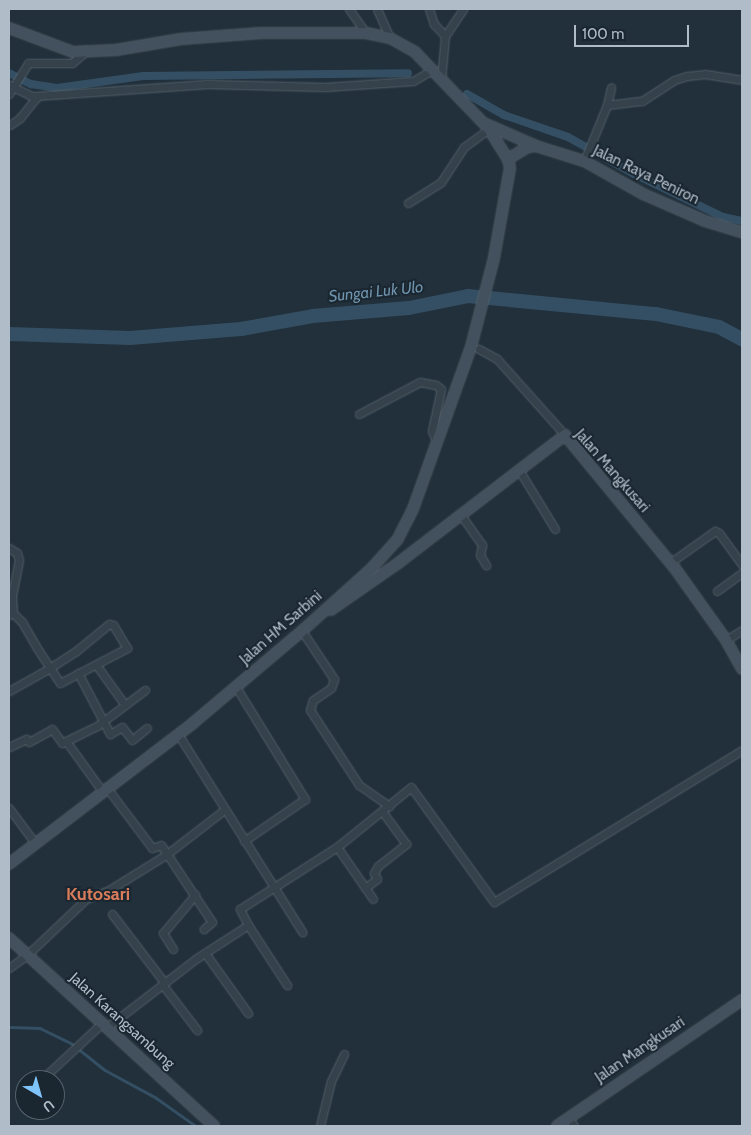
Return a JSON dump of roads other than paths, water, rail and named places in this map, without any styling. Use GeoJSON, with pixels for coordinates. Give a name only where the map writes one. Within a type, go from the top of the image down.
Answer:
{"type":"FeatureCollection","features":[{"type":"Feature","properties":{"kind":"main road"},"geometry":{"type":"LineString","coordinates":[[9,28],[50,46],[85,52],[181,38],[319,31],[366,33],[390,38],[415,52],[489,129],[508,158],[528,146],[536,146]]}},
{"type":"Feature","properties":{"kind":"main road","name":"Jalan Raya Peniron"},"geometry":{"type":"LineString","coordinates":[[480,121],[536,146],[584,161],[643,194],[706,221],[742,232]]}},
{"type":"Feature","properties":{"kind":"main road","name":"Jalan HM Sarbini"},"geometry":{"type":"LineString","coordinates":[[9,864],[236,687],[371,569],[396,540],[414,509],[473,339],[500,224],[509,174],[508,158]]}},
{"type":"Feature","properties":{"kind":"main road","name":"Jalan Mangkusari"},"geometry":{"type":"LineString","coordinates":[[323,612],[352,598],[565,435],[671,562],[726,640],[742,669]]}},
{"type":"Feature","properties":{"kind":"main road","name":"Jalan Karangsambung"},"geometry":{"type":"LineString","coordinates":[[9,938],[214,1126]]}},
{"type":"Feature","properties":{"kind":"main road","name":"Jalan Mangkusari"},"geometry":{"type":"LineString","coordinates":[[557,1126],[742,1000]]}},
{"type":"Feature","properties":{"kind":"street"},"geometry":{"type":"LineString","coordinates":[[349,9],[366,33]]}},
{"type":"Feature","properties":{"kind":"street"},"geometry":{"type":"LineString","coordinates":[[377,9],[390,38]]}},
{"type":"Feature","properties":{"kind":"street"},"geometry":{"type":"LineString","coordinates":[[429,9],[434,24],[445,36]]}},
{"type":"Feature","properties":{"kind":"street"},"geometry":{"type":"LineString","coordinates":[[441,80],[445,36],[463,9]]}},
{"type":"Feature","properties":{"kind":"street"},"geometry":{"type":"LineString","coordinates":[[85,52],[72,63],[28,63],[22,69],[12,87],[35,96],[208,84],[325,87],[413,81],[432,70]]}},
{"type":"Feature","properties":{"kind":"street"},"geometry":{"type":"LineString","coordinates":[[608,105],[642,101],[674,80],[688,76],[705,74],[742,80]]}},
{"type":"Feature","properties":{"kind":"street"},"geometry":{"type":"LineString","coordinates":[[584,161],[608,105],[611,87]]}},
{"type":"Feature","properties":{"kind":"street"},"geometry":{"type":"LineString","coordinates":[[9,125],[25,113],[36,100],[35,96]]}},
{"type":"Feature","properties":{"kind":"street"},"geometry":{"type":"LineString","coordinates":[[408,203],[441,182],[464,148],[489,129]]}},
{"type":"Feature","properties":{"kind":"street"},"geometry":{"type":"LineString","coordinates":[[479,349],[497,359],[565,435]]}},
{"type":"Feature","properties":{"kind":"street"},"geometry":{"type":"LineString","coordinates":[[360,414],[420,382],[436,384],[441,390],[432,431],[437,443]]}},
{"type":"Feature","properties":{"kind":"street"},"geometry":{"type":"LineString","coordinates":[[520,470],[555,529]]}},
{"type":"Feature","properties":{"kind":"street"},"geometry":{"type":"LineString","coordinates":[[461,515],[482,545],[480,555],[486,565]]}},
{"type":"Feature","properties":{"kind":"street"},"geometry":{"type":"LineString","coordinates":[[671,562],[715,531],[719,532],[742,565]]}},
{"type":"Feature","properties":{"kind":"street"},"geometry":{"type":"LineString","coordinates":[[9,548],[17,553],[20,560],[12,596],[11,614],[26,628],[50,668],[60,683],[95,664],[97,666],[127,648],[111,624],[50,668],[9,691]]}},
{"type":"Feature","properties":{"kind":"street"},"geometry":{"type":"LineString","coordinates":[[717,591],[742,573]]}},
{"type":"Feature","properties":{"kind":"street"},"geometry":{"type":"LineString","coordinates":[[726,640],[742,630]]}},
{"type":"Feature","properties":{"kind":"street"},"geometry":{"type":"LineString","coordinates":[[302,631],[334,679],[331,688],[313,700],[310,710],[358,785],[389,806]]}},
{"type":"Feature","properties":{"kind":"street"},"geometry":{"type":"LineString","coordinates":[[97,666],[125,705]]}},
{"type":"Feature","properties":{"kind":"street"},"geometry":{"type":"LineString","coordinates":[[78,673],[110,734],[122,727],[132,740],[147,728]]}},
{"type":"Feature","properties":{"kind":"street"},"geometry":{"type":"LineString","coordinates":[[236,687],[306,799],[244,841]]}},
{"type":"Feature","properties":{"kind":"street"},"geometry":{"type":"LineString","coordinates":[[9,747],[26,739],[29,742],[52,729],[62,743],[104,720],[145,690]]}},
{"type":"Feature","properties":{"kind":"street"},"geometry":{"type":"LineString","coordinates":[[178,734],[302,932]]}},
{"type":"Feature","properties":{"kind":"street"},"geometry":{"type":"LineString","coordinates":[[66,741],[152,848],[161,844],[212,922],[204,928]]}},
{"type":"Feature","properties":{"kind":"street"},"geometry":{"type":"LineString","coordinates":[[287,985],[239,910],[272,886],[337,847],[383,812],[408,788],[412,788],[494,902],[742,750]]}},
{"type":"Feature","properties":{"kind":"street"},"geometry":{"type":"LineString","coordinates":[[9,808],[35,843]]}},
{"type":"Feature","properties":{"kind":"street"},"geometry":{"type":"LineString","coordinates":[[9,968],[27,955],[86,899],[110,890],[167,854],[224,810]]}},
{"type":"Feature","properties":{"kind":"street"},"geometry":{"type":"LineString","coordinates":[[366,888],[377,879],[374,873],[378,866],[406,844],[383,812]]}},
{"type":"Feature","properties":{"kind":"street"},"geometry":{"type":"LineString","coordinates":[[337,847],[373,899]]}},
{"type":"Feature","properties":{"kind":"street"},"geometry":{"type":"LineString","coordinates":[[173,950],[163,933],[196,896]]}},
{"type":"Feature","properties":{"kind":"street"},"geometry":{"type":"LineString","coordinates":[[112,914],[197,1030]]}},
{"type":"Feature","properties":{"kind":"street"},"geometry":{"type":"LineString","coordinates":[[52,1070],[103,1026],[205,953],[248,925]]}},
{"type":"Feature","properties":{"kind":"street"},"geometry":{"type":"LineString","coordinates":[[205,953],[248,1013]]}},
{"type":"Feature","properties":{"kind":"street"},"geometry":{"type":"LineString","coordinates":[[320,1126],[332,1081],[344,1054]]}},
{"type":"Feature","properties":{"kind":"street"},"geometry":{"type":"LineString","coordinates":[[568,1117],[574,1126]]}},
{"type":"Feature","properties":{"kind":"waterway"},"geometry":{"type":"LineString","coordinates":[[9,73],[31,84],[57,88],[143,76],[408,73]]}},
{"type":"Feature","properties":{"kind":"waterway"},"geometry":{"type":"LineString","coordinates":[[467,94],[504,115],[568,137],[634,174],[723,217],[742,221]]}},
{"type":"Feature","properties":{"kind":"waterway","name":"Sungai Luk Ulo"},"geometry":{"type":"LineString","coordinates":[[9,334],[130,338],[241,329],[313,316],[409,308],[468,296],[656,314],[719,327],[742,339]]}},
{"type":"Feature","properties":{"kind":"waterway"},"geometry":{"type":"LineString","coordinates":[[9,1027],[40,1028],[71,1043],[105,1070],[155,1097],[196,1126]]}},
{"type":"Feature","properties":{"kind":"district","name":"Kutosari"},"geometry":{"type":"Point","coordinates":[98,894]}}]}
